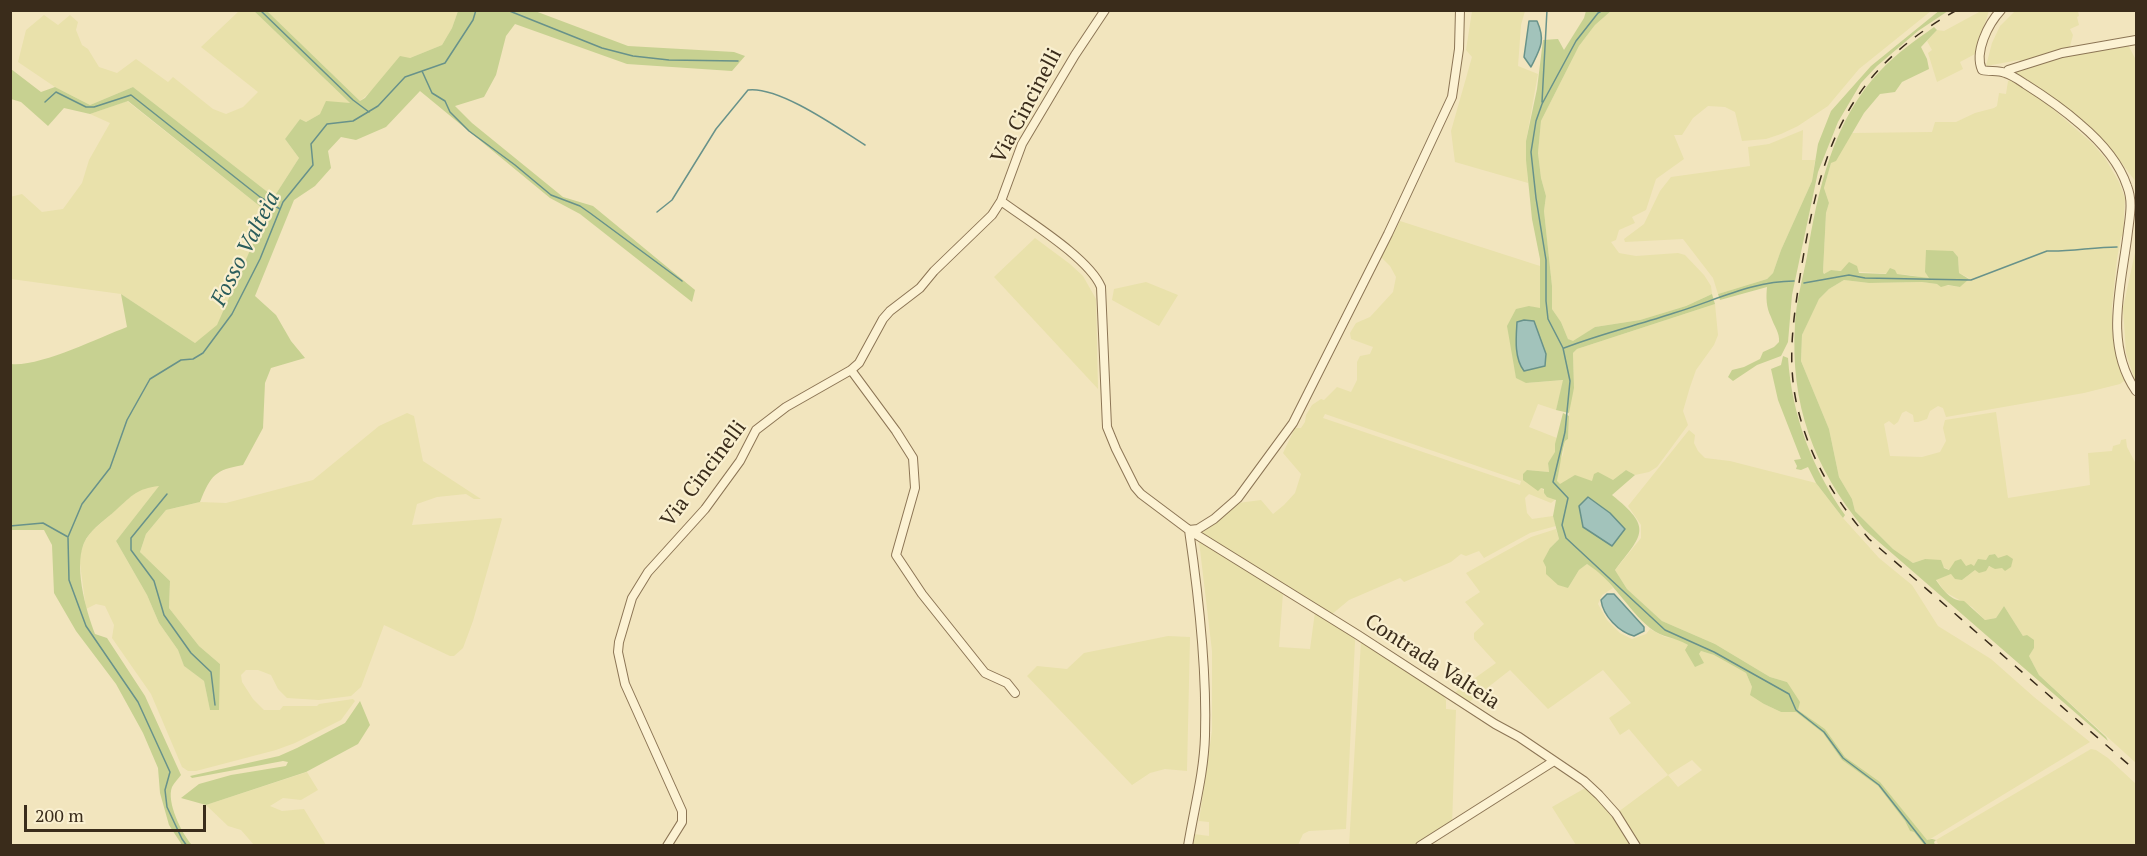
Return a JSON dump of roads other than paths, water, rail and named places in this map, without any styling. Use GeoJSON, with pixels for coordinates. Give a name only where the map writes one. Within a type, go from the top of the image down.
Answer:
{"type":"FeatureCollection","features":[{"type":"Feature","properties":{"kind":"street","name":"Via Cincinelli"},"geometry":{"type":"LineString","coordinates":[[667,846],[682,822],[682,811],[625,684],[618,652],[632,598],[648,572],[705,509],[740,461],[756,430],[786,407],[851,370],[859,363],[890,311],[920,288],[934,271],[992,215],[1001,201],[1022,144],[1075,55],[1105,10]]}},
{"type":"Feature","properties":{"kind":"street"},"geometry":{"type":"LineString","coordinates":[[1188,846],[1203,762],[1205,737],[1200,610],[1189,530],[1214,519],[1238,498],[1293,423],[1388,234],[1452,97],[1460,49],[1460,10]]}},
{"type":"Feature","properties":{"kind":"street"},"geometry":{"type":"LineString","coordinates":[[2001,10],[1981,47],[1982,70],[2007,73],[2048,99],[2084,128],[2114,160],[2127,184],[2132,207],[2126,254],[2119,284],[2118,332],[2120,354],[2128,378],[2136,391]]}},
{"type":"Feature","properties":{"kind":"street"},"geometry":{"type":"LineString","coordinates":[[2007,73],[2008,70],[2062,53],[2136,40]]}},
{"type":"Feature","properties":{"kind":"street","name":"Contrada Valteia"},"geometry":{"type":"LineString","coordinates":[[1001,201],[1082,261],[1096,276],[1101,287],[1107,427],[1135,487],[1141,494],[1189,530],[1519,737],[1584,781],[1616,814],[1636,846]]}},
{"type":"Feature","properties":{"kind":"street"},"geometry":{"type":"LineString","coordinates":[[851,370],[913,458],[915,488],[896,555],[922,594],[985,673],[1007,683],[1015,693]]}},
{"type":"Feature","properties":{"kind":"street"},"geometry":{"type":"LineString","coordinates":[[1420,846],[1554,761]]}},
{"type":"Feature","properties":{"kind":"water"},"geometry":{"type":"Polygon","coordinates":[[[1529,21],[1537,21],[1541,34],[1539,50],[1531,67],[1524,57],[1529,21]]]}},
{"type":"Feature","properties":{"kind":"water"},"geometry":{"type":"Polygon","coordinates":[[[1534,321],[1546,354],[1545,366],[1524,371],[1517,354],[1516,341],[1517,322],[1534,321]]]}},
{"type":"Feature","properties":{"kind":"water"},"geometry":{"type":"Polygon","coordinates":[[[1588,497],[1610,513],[1625,529],[1612,546],[1583,527],[1579,506],[1588,497]]]}},
{"type":"Feature","properties":{"kind":"water"},"geometry":{"type":"Polygon","coordinates":[[[1607,594],[1614,594],[1644,627],[1644,631],[1634,636],[1623,631],[1613,622],[1602,606],[1601,600],[1607,594]]]}},
{"type":"Feature","properties":{"kind":"waterway"},"geometry":{"type":"LineString","coordinates":[[260,10],[353,100],[369,112]]}},
{"type":"Feature","properties":{"kind":"waterway","name":"Fosso Valteia"},"geometry":{"type":"LineString","coordinates":[[10,526],[43,523],[68,537],[82,504],[110,468],[127,420],[150,379],[181,360],[193,359],[203,353],[232,314],[260,259],[283,202],[313,165],[311,144],[327,124],[353,121],[378,106],[405,77],[445,63],[473,20],[476,10]]}},
{"type":"Feature","properties":{"kind":"waterway"},"geometry":{"type":"LineString","coordinates":[[507,10],[602,48],[633,56],[669,60],[738,61]]}},
{"type":"Feature","properties":{"kind":"waterway"},"geometry":{"type":"LineString","coordinates":[[1542,102],[1547,10]]}},
{"type":"Feature","properties":{"kind":"waterway"},"geometry":{"type":"LineString","coordinates":[[1603,10],[1598,13],[1576,41],[1542,104],[1536,121],[1531,152],[1546,260],[1548,319],[1563,348],[1570,381],[1565,432],[1553,482],[1568,498],[1562,525],[1566,538],[1665,630],[1714,652],[1789,694],[1796,710],[1824,732],[1843,758],[1879,785],[1927,846]]}},
{"type":"Feature","properties":{"kind":"waterway"},"geometry":{"type":"LineString","coordinates":[[422,71],[432,93],[445,101],[450,112],[469,131],[551,195],[580,206],[682,281]]}},
{"type":"Feature","properties":{"kind":"waterway"},"geometry":{"type":"LineString","coordinates":[[657,212],[672,200],[716,129],[748,90],[761,91],[792,101],[865,145]]}},
{"type":"Feature","properties":{"kind":"waterway"},"geometry":{"type":"LineString","coordinates":[[45,102],[56,92],[86,107],[94,107],[131,95],[260,197],[280,209]]}},
{"type":"Feature","properties":{"kind":"waterway"},"geometry":{"type":"LineString","coordinates":[[1804,283],[1849,275],[1865,278],[1971,280],[2047,251],[2117,247]]}},
{"type":"Feature","properties":{"kind":"waterway"},"geometry":{"type":"LineString","coordinates":[[1564,348],[1734,292],[1764,284],[1794,281]]}},
{"type":"Feature","properties":{"kind":"waterway"},"geometry":{"type":"LineString","coordinates":[[167,494],[131,538],[131,550],[154,581],[164,615],[191,653],[211,672],[215,705]]}},
{"type":"Feature","properties":{"kind":"waterway","name":"Fosso Valteia"},"geometry":{"type":"LineString","coordinates":[[68,538],[69,580],[86,626],[138,702],[170,772],[165,790],[167,807],[187,846]]}},
{"type":"Feature","properties":{"kind":"railway"},"geometry":{"type":"LineString","coordinates":[[1957,10],[1919,34],[1888,60],[1863,88],[1844,119],[1829,152],[1809,227],[1796,303],[1792,352],[1796,401],[1807,440],[1823,475],[1869,539],[2136,771]]}}]}
